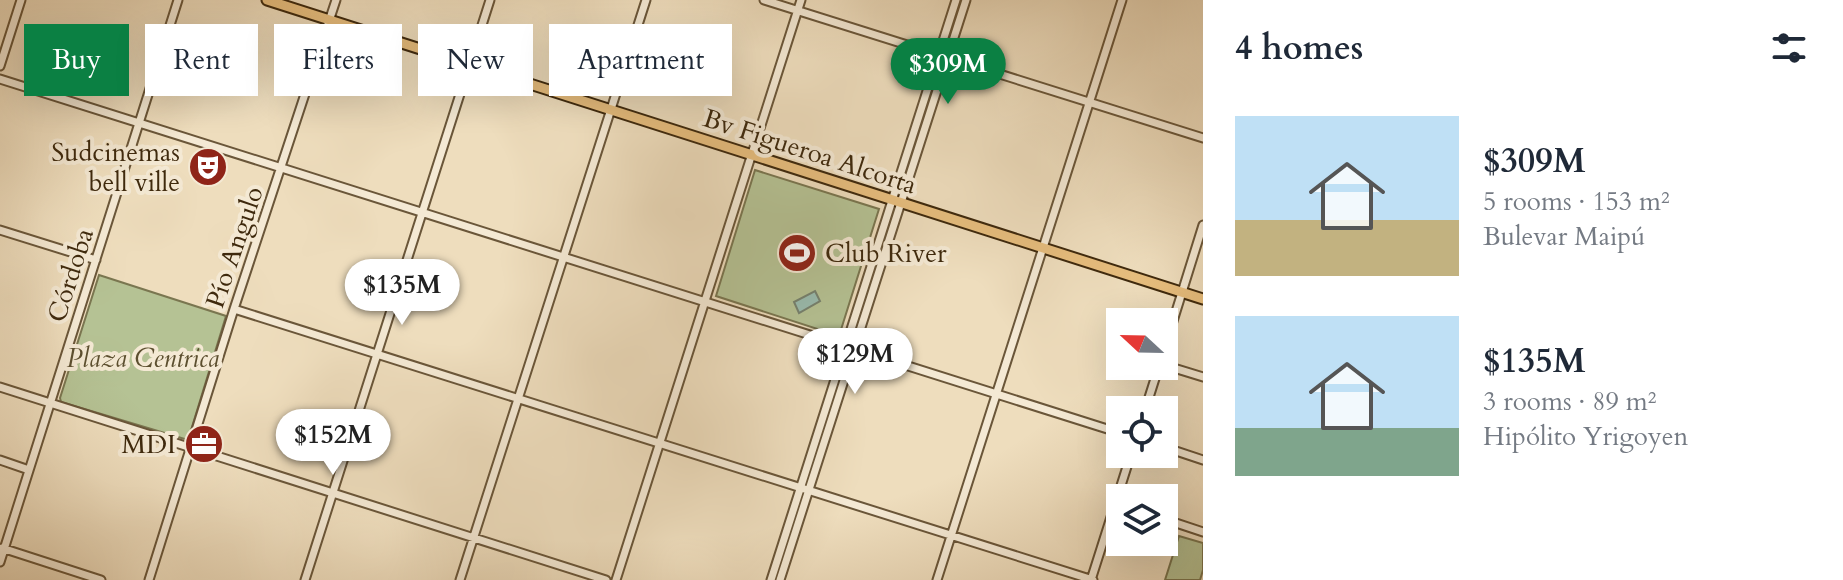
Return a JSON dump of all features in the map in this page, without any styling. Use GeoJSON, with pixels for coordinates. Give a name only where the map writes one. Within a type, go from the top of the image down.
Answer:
{"type":"FeatureCollection","features":[{"type":"Feature","properties":{"kind":"main road","name":"Bv Figueroa Alcorta"},"geometry":{"type":"LineString","coordinates":[[267,0],[418,48]]}},
{"type":"Feature","properties":{"kind":"main road","name":"Bv Figueroa Alcorta"},"geometry":{"type":"LineString","coordinates":[[533,85],[1203,299]]}},
{"type":"Feature","properties":{"kind":"street"},"geometry":{"type":"LineString","coordinates":[[0,66],[21,0]]}},
{"type":"Feature","properties":{"kind":"street","name":"Córdoba"},"geometry":{"type":"LineString","coordinates":[[0,562],[178,0]]}},
{"type":"Feature","properties":{"kind":"street","name":"Pío Angulo"},"geometry":{"type":"LineString","coordinates":[[149,580],[336,0]]}},
{"type":"Feature","properties":{"kind":"street"},"geometry":{"type":"LineString","coordinates":[[482,24],[490,0]]}},
{"type":"Feature","properties":{"kind":"street"},"geometry":{"type":"LineString","coordinates":[[460,580],[646,0]]}},
{"type":"Feature","properties":{"kind":"street"},"geometry":{"type":"LineString","coordinates":[[764,0],[1203,138]]}},
{"type":"Feature","properties":{"kind":"street"},"geometry":{"type":"LineString","coordinates":[[616,580],[801,0]]}},
{"type":"Feature","properties":{"kind":"street"},"geometry":{"type":"LineString","coordinates":[[943,56],[956,0]]}},
{"type":"Feature","properties":{"kind":"street"},"geometry":{"type":"LineString","coordinates":[[780,580],[805,488],[896,202],[943,56],[966,0]]}},
{"type":"Feature","properties":{"kind":"street"},"geometry":{"type":"LineString","coordinates":[[937,580],[1122,0]]}},
{"type":"Feature","properties":{"kind":"street"},"geometry":{"type":"LineString","coordinates":[[0,79],[1106,428]]}},
{"type":"Feature","properties":{"kind":"street"},"geometry":{"type":"LineString","coordinates":[[305,580],[459,96]]}},
{"type":"Feature","properties":{"kind":"street"},"geometry":{"type":"LineString","coordinates":[[1177,308],[1203,225]]}},
{"type":"Feature","properties":{"kind":"street"},"geometry":{"type":"LineString","coordinates":[[0,230],[96,260]]}},
{"type":"Feature","properties":{"kind":"street"},"geometry":{"type":"LineString","coordinates":[[234,309],[1092,580],[1106,539]]}},
{"type":"Feature","properties":{"kind":"street"},"geometry":{"type":"LineString","coordinates":[[1178,370],[1203,377]]}},
{"type":"Feature","properties":{"kind":"street"},"geometry":{"type":"LineString","coordinates":[[0,387],[606,580]]}},
{"type":"Feature","properties":{"kind":"street"},"geometry":{"type":"LineString","coordinates":[[1178,452],[1203,460]]}},
{"type":"Feature","properties":{"kind":"street"},"geometry":{"type":"LineString","coordinates":[[0,460],[29,470]]}},
{"type":"Feature","properties":{"kind":"street"},"geometry":{"type":"LineString","coordinates":[[771,580],[805,488]]}},
{"type":"Feature","properties":{"kind":"street"},"geometry":{"type":"LineString","coordinates":[[1178,524],[1203,532]]}},
{"type":"Feature","properties":{"kind":"street"},"geometry":{"type":"LineString","coordinates":[[2,548],[101,580]]}},
{"type":"Feature","properties":{"kind":"green space","name":"Club River"},"geometry":{"type":"Polygon","coordinates":[[[755,170],[879,209],[839,336],[716,296],[755,170]]]}},
{"type":"Feature","properties":{"kind":"green space","name":"Plaza Centrica"},"geometry":{"type":"Polygon","coordinates":[[[99,275],[226,316],[188,440],[61,402],[99,275]]]}},
{"type":"Feature","properties":{"kind":"green space"},"geometry":{"type":"Polygon","coordinates":[[[1179,536],[1203,543],[1200,580],[1165,580],[1173,556],[1178,556],[1179,536]]]}},
{"type":"Feature","properties":{"kind":"water"},"geometry":{"type":"Polygon","coordinates":[[[815,291],[820,301],[799,313],[794,302],[815,291]]]}},
{"type":"Feature","properties":{"kind":"place","name":"Sudcinemas bell ville"},"geometry":{"type":"Point","coordinates":[208,167]}},
{"type":"Feature","properties":{"kind":"place","name":"Club River"},"geometry":{"type":"Point","coordinates":[797,253]}},
{"type":"Feature","properties":{"kind":"place","name":"MDI"},"geometry":{"type":"Point","coordinates":[204,444]}}]}
